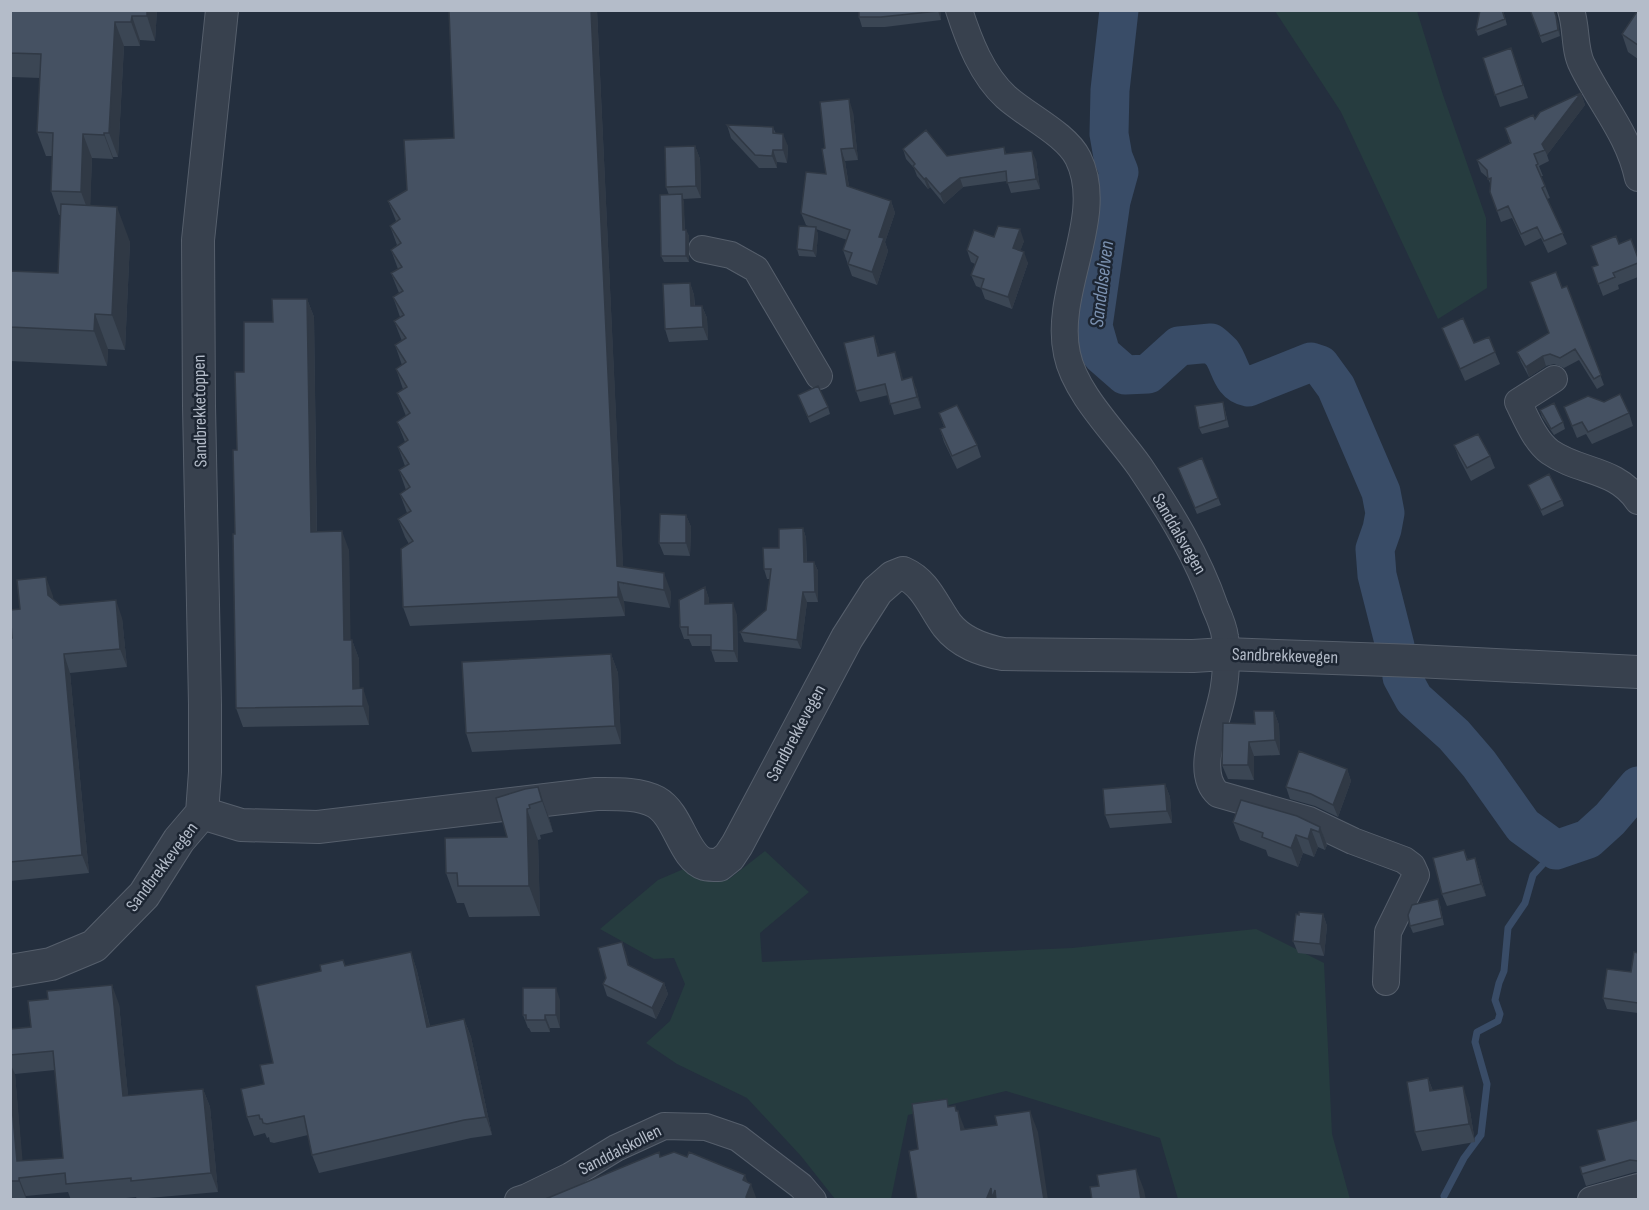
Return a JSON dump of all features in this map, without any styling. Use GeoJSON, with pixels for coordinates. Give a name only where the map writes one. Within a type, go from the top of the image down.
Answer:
{"type":"FeatureCollection","features":[{"type":"Feature","properties":{"kind":"street","name":"Sandbrekketoppen"},"geometry":{"type":"LineString","coordinates":[[202,813],[205,772],[205,704],[198,240],[222,10]]}},
{"type":"Feature","properties":{"kind":"street","name":"Sanddalsvegen"},"geometry":{"type":"LineString","coordinates":[[958,10],[975,53],[996,86],[1016,105],[1065,142],[1077,156],[1083,169],[1087,209],[1066,306],[1064,328],[1069,362],[1095,410],[1141,469],[1181,534],[1204,577],[1226,637],[1225,684],[1207,760],[1207,777],[1212,789],[1218,794],[1309,820],[1353,841],[1404,860],[1412,866],[1416,875],[1388,932],[1386,982]]}},
{"type":"Feature","properties":{"kind":"street"},"geometry":{"type":"LineString","coordinates":[[1571,10],[1581,63],[1624,135],[1635,162],[1638,178]]}},
{"type":"Feature","properties":{"kind":"street"},"geometry":{"type":"LineString","coordinates":[[702,249],[731,255],[756,268],[819,376]]}},
{"type":"Feature","properties":{"kind":"street"},"geometry":{"type":"LineString","coordinates":[[1554,379],[1518,402],[1535,435],[1549,452],[1611,476],[1631,490],[1638,501]]}},
{"type":"Feature","properties":{"kind":"street","name":"Sandbrekkevegen"},"geometry":{"type":"LineString","coordinates":[[10,971],[51,964],[94,946],[144,895],[179,840],[202,813],[241,825],[318,827],[596,794],[619,794],[655,801],[668,810],[695,858],[704,864],[719,865],[729,857],[737,845],[847,638],[877,591],[893,577],[903,573],[913,577],[924,588],[948,627],[962,639],[981,649],[1004,654],[1193,656],[1225,654],[1638,672]]}},
{"type":"Feature","properties":{"kind":"street","name":"Sanddalskollen"},"geometry":{"type":"LineString","coordinates":[[518,1200],[562,1180],[616,1148],[664,1126],[706,1127],[738,1138],[801,1186],[813,1200]]}},
{"type":"Feature","properties":{"kind":"street"},"geometry":{"type":"LineString","coordinates":[[1591,1200],[1638,1187]]}},
{"type":"Feature","properties":{"kind":"green space"},"geometry":{"type":"Polygon","coordinates":[[[1275,11],[1417,11],[1443,95],[1486,218],[1487,288],[1438,319],[1341,112],[1275,11]]]}},
{"type":"Feature","properties":{"kind":"green space"},"geometry":{"type":"Polygon","coordinates":[[[765,851],[809,892],[760,933],[762,962],[1072,948],[1256,929],[1324,963],[1332,1134],[1350,1199],[1178,1199],[1160,1138],[1006,1091],[908,1115],[891,1199],[835,1199],[801,1156],[747,1098],[677,1064],[646,1043],[670,1021],[685,984],[674,958],[654,959],[600,929],[658,880],[686,868],[709,878],[728,880],[765,851]]]}},
{"type":"Feature","properties":{"kind":"building"},"geometry":{"type":"Polygon","coordinates":[[[10,10],[147,10],[147,16],[132,16],[131,22],[115,22],[109,133],[104,133],[104,135],[83,134],[81,192],[51,191],[53,133],[37,132],[41,54],[10,53],[10,10]]]}},
{"type":"Feature","properties":{"kind":"building"},"geometry":{"type":"Polygon","coordinates":[[[449,10],[591,10],[617,566],[664,573],[664,590],[618,582],[618,597],[403,607],[401,549],[413,541],[398,519],[411,511],[400,494],[410,487],[399,470],[409,464],[398,447],[408,440],[397,422],[410,413],[397,393],[407,387],[396,369],[406,362],[395,345],[406,338],[394,321],[404,315],[393,297],[403,291],[391,273],[402,267],[391,250],[401,243],[390,226],[400,219],[388,201],[407,190],[404,140],[454,138],[449,10]]]}},
{"type":"Feature","properties":{"kind":"building"},"geometry":{"type":"Polygon","coordinates":[[[859,10],[938,10],[938,11],[859,17],[859,10]]]}},
{"type":"Feature","properties":{"kind":"building"},"geometry":{"type":"Polygon","coordinates":[[[1480,10],[1502,10],[1505,19],[1476,30],[1480,10]]]}},
{"type":"Feature","properties":{"kind":"building"},"geometry":{"type":"Polygon","coordinates":[[[1530,10],[1554,10],[1558,30],[1540,36],[1530,10]]]}},
{"type":"Feature","properties":{"kind":"building"},"geometry":{"type":"Polygon","coordinates":[[[1638,10],[1638,45],[1622,34],[1638,10]]]}},
{"type":"Feature","properties":{"kind":"building"},"geometry":{"type":"Polygon","coordinates":[[[1511,48],[1523,85],[1495,95],[1483,58],[1511,48]]]}},
{"type":"Feature","properties":{"kind":"building"},"geometry":{"type":"Polygon","coordinates":[[[1581,93],[1542,144],[1545,150],[1534,154],[1545,186],[1542,188],[1563,233],[1544,241],[1537,227],[1521,234],[1508,206],[1497,211],[1490,192],[1491,178],[1488,179],[1487,170],[1477,160],[1511,143],[1505,128],[1533,115],[1535,119],[1540,112],[1581,93]]]}},
{"type":"Feature","properties":{"kind":"building"},"geometry":{"type":"Polygon","coordinates":[[[849,99],[854,148],[841,149],[847,186],[891,201],[879,237],[884,238],[872,272],[848,264],[852,253],[843,250],[850,230],[801,213],[806,172],[826,174],[822,149],[825,148],[820,102],[849,99]]]}},
{"type":"Feature","properties":{"kind":"building"},"geometry":{"type":"Polygon","coordinates":[[[727,125],[773,127],[773,133],[783,134],[783,150],[773,150],[772,156],[755,155],[727,125]]]}},
{"type":"Feature","properties":{"kind":"building"},"geometry":{"type":"Polygon","coordinates":[[[926,130],[947,156],[1004,147],[1005,154],[1032,151],[1036,179],[1007,183],[1006,171],[960,178],[940,194],[913,166],[915,164],[903,149],[926,130]]]}},
{"type":"Feature","properties":{"kind":"building"},"geometry":{"type":"Polygon","coordinates":[[[695,146],[696,186],[666,187],[665,147],[695,146]]]}},
{"type":"Feature","properties":{"kind":"building"},"geometry":{"type":"Polygon","coordinates":[[[682,194],[686,256],[661,256],[660,195],[682,194]]]}},
{"type":"Feature","properties":{"kind":"building"},"geometry":{"type":"Polygon","coordinates":[[[61,204],[117,207],[112,315],[95,314],[94,331],[10,327],[10,271],[58,273],[61,204]]]}},
{"type":"Feature","properties":{"kind":"building"},"geometry":{"type":"Polygon","coordinates":[[[799,226],[816,227],[813,251],[797,249],[799,226]]]}},
{"type":"Feature","properties":{"kind":"building"},"geometry":{"type":"Polygon","coordinates":[[[998,226],[1020,229],[1013,248],[1024,252],[1008,297],[981,288],[984,279],[971,275],[978,257],[967,250],[974,230],[994,237],[998,226]]]}},
{"type":"Feature","properties":{"kind":"building"},"geometry":{"type":"Polygon","coordinates":[[[1616,236],[1619,244],[1631,239],[1638,263],[1613,273],[1615,277],[1598,284],[1592,267],[1598,265],[1591,246],[1616,236]]]}},
{"type":"Feature","properties":{"kind":"building"},"geometry":{"type":"Polygon","coordinates":[[[1556,272],[1562,288],[1567,286],[1601,375],[1594,379],[1575,349],[1560,358],[1550,354],[1543,356],[1526,367],[1517,352],[1549,333],[1530,282],[1556,272]]]}},
{"type":"Feature","properties":{"kind":"building"},"geometry":{"type":"Polygon","coordinates":[[[690,283],[691,306],[702,306],[703,327],[665,329],[663,284],[690,283]]]}},
{"type":"Feature","properties":{"kind":"building"},"geometry":{"type":"Polygon","coordinates":[[[272,299],[307,299],[311,532],[342,531],[344,640],[352,640],[353,689],[363,688],[363,706],[236,708],[233,534],[235,534],[233,450],[237,450],[235,372],[244,372],[244,322],[273,322],[272,299]]]}},
{"type":"Feature","properties":{"kind":"building"},"geometry":{"type":"Polygon","coordinates":[[[1463,318],[1474,343],[1489,337],[1495,352],[1460,369],[1442,328],[1463,318]]]}},
{"type":"Feature","properties":{"kind":"building"},"geometry":{"type":"Polygon","coordinates":[[[874,336],[878,356],[895,352],[902,380],[912,377],[917,397],[890,404],[885,384],[856,391],[844,343],[874,336]]]}},
{"type":"Feature","properties":{"kind":"building"},"geometry":{"type":"Polygon","coordinates":[[[818,386],[828,407],[808,417],[798,395],[818,386]]]}},
{"type":"Feature","properties":{"kind":"building"},"geometry":{"type":"Polygon","coordinates":[[[1620,394],[1629,413],[1588,432],[1582,422],[1572,426],[1564,407],[1588,396],[1604,402],[1620,394]]]}},
{"type":"Feature","properties":{"kind":"building"},"geometry":{"type":"Polygon","coordinates":[[[1223,402],[1226,420],[1199,428],[1195,406],[1223,402]]]}},
{"type":"Feature","properties":{"kind":"building"},"geometry":{"type":"Polygon","coordinates":[[[1554,403],[1563,422],[1551,429],[1540,410],[1554,403]]]}},
{"type":"Feature","properties":{"kind":"building"},"geometry":{"type":"Polygon","coordinates":[[[957,405],[977,445],[952,456],[940,429],[945,427],[939,413],[957,405]]]}},
{"type":"Feature","properties":{"kind":"building"},"geometry":{"type":"Polygon","coordinates":[[[1478,434],[1490,456],[1467,468],[1454,445],[1478,434]]]}},
{"type":"Feature","properties":{"kind":"building"},"geometry":{"type":"Polygon","coordinates":[[[1202,458],[1218,498],[1195,508],[1178,468],[1202,458]]]}},
{"type":"Feature","properties":{"kind":"building"},"geometry":{"type":"Polygon","coordinates":[[[1549,474],[1562,500],[1541,510],[1528,485],[1549,474]]]}},
{"type":"Feature","properties":{"kind":"building"},"geometry":{"type":"Polygon","coordinates":[[[660,514],[686,515],[686,543],[659,543],[660,514]]]}},
{"type":"Feature","properties":{"kind":"building"},"geometry":{"type":"Polygon","coordinates":[[[803,528],[804,562],[814,562],[815,592],[803,592],[797,640],[740,632],[766,610],[771,569],[764,569],[763,548],[779,548],[779,529],[803,528]]]}},
{"type":"Feature","properties":{"kind":"building"},"geometry":{"type":"Polygon","coordinates":[[[46,577],[48,595],[60,605],[116,600],[120,649],[64,654],[82,855],[10,862],[10,638],[12,638],[10,610],[20,609],[17,580],[46,577]]]}},
{"type":"Feature","properties":{"kind":"building"},"geometry":{"type":"Polygon","coordinates":[[[705,587],[705,604],[733,603],[734,651],[711,650],[711,635],[688,635],[688,627],[680,627],[679,600],[705,587]]]}},
{"type":"Feature","properties":{"kind":"building"},"geometry":{"type":"Polygon","coordinates":[[[611,654],[615,726],[466,733],[462,662],[611,654]]]}},
{"type":"Feature","properties":{"kind":"building"},"geometry":{"type":"Polygon","coordinates":[[[1254,711],[1274,711],[1275,740],[1249,742],[1248,765],[1222,765],[1223,723],[1255,724],[1254,711]]]}},
{"type":"Feature","properties":{"kind":"building"},"geometry":{"type":"Polygon","coordinates":[[[1299,751],[1347,769],[1333,805],[1311,794],[1286,787],[1299,751]]]}},
{"type":"Feature","properties":{"kind":"building"},"geometry":{"type":"Polygon","coordinates":[[[1165,784],[1167,811],[1105,815],[1103,789],[1165,784]]]}},
{"type":"Feature","properties":{"kind":"building"},"geometry":{"type":"Polygon","coordinates":[[[538,787],[542,801],[529,805],[530,808],[527,809],[529,886],[458,886],[457,873],[446,873],[445,838],[507,837],[496,798],[538,787]]]}},
{"type":"Feature","properties":{"kind":"building"},"geometry":{"type":"Polygon","coordinates":[[[1241,800],[1297,816],[1320,827],[1319,832],[1311,829],[1308,839],[1296,835],[1291,848],[1262,837],[1263,833],[1233,822],[1241,800]]]}},
{"type":"Feature","properties":{"kind":"building"},"geometry":{"type":"Polygon","coordinates":[[[1464,850],[1467,860],[1475,858],[1481,884],[1442,894],[1433,858],[1464,850]]]}},
{"type":"Feature","properties":{"kind":"building"},"geometry":{"type":"Polygon","coordinates":[[[1438,899],[1442,918],[1410,926],[1408,915],[1412,905],[1438,899]]]}},
{"type":"Feature","properties":{"kind":"building"},"geometry":{"type":"Polygon","coordinates":[[[1299,912],[1323,914],[1320,944],[1293,941],[1296,914],[1299,915],[1299,912]]]}},
{"type":"Feature","properties":{"kind":"building"},"geometry":{"type":"Polygon","coordinates":[[[622,942],[628,965],[664,983],[652,1008],[603,984],[606,978],[598,948],[622,942]]]}},
{"type":"Feature","properties":{"kind":"building"},"geometry":{"type":"Polygon","coordinates":[[[411,952],[427,1027],[464,1019],[486,1117],[312,1155],[304,1116],[267,1124],[263,1123],[259,1115],[247,1117],[241,1089],[264,1084],[260,1065],[273,1063],[256,986],[321,971],[320,965],[343,960],[345,966],[411,952]]]}},
{"type":"Feature","properties":{"kind":"building"},"geometry":{"type":"Polygon","coordinates":[[[1634,952],[1638,953],[1638,1003],[1603,998],[1607,969],[1631,972],[1634,952]]]}},
{"type":"Feature","properties":{"kind":"building"},"geometry":{"type":"Polygon","coordinates":[[[112,985],[123,1096],[203,1089],[211,1173],[131,1181],[131,1178],[66,1184],[65,1173],[10,1181],[10,1085],[17,1161],[63,1158],[53,1051],[10,1055],[10,1029],[31,1027],[28,1001],[48,999],[47,991],[112,985]]]}},
{"type":"Feature","properties":{"kind":"building"},"geometry":{"type":"Polygon","coordinates":[[[523,988],[556,988],[556,1015],[545,1015],[545,1020],[526,1020],[526,1015],[523,1015],[523,988]]]}},
{"type":"Feature","properties":{"kind":"building"},"geometry":{"type":"Polygon","coordinates":[[[1428,1078],[1430,1091],[1463,1086],[1469,1124],[1415,1132],[1407,1082],[1428,1078]]]}},
{"type":"Feature","properties":{"kind":"building"},"geometry":{"type":"Polygon","coordinates":[[[947,1099],[948,1107],[955,1106],[958,1111],[961,1130],[997,1125],[995,1116],[1030,1111],[1044,1200],[996,1200],[995,1190],[992,1198],[991,1188],[986,1200],[917,1200],[909,1151],[918,1149],[912,1104],[947,1099]]]}},
{"type":"Feature","properties":{"kind":"building"},"geometry":{"type":"Polygon","coordinates":[[[1638,1120],[1638,1161],[1630,1160],[1582,1174],[1580,1167],[1605,1160],[1597,1130],[1638,1120]]]}},
{"type":"Feature","properties":{"kind":"building"},"geometry":{"type":"Polygon","coordinates":[[[659,1152],[660,1157],[674,1152],[687,1157],[689,1152],[745,1175],[743,1180],[751,1184],[747,1200],[543,1200],[659,1152]]]}},
{"type":"Feature","properties":{"kind":"building"},"geometry":{"type":"Polygon","coordinates":[[[1136,1169],[1141,1200],[1092,1200],[1090,1187],[1099,1186],[1097,1175],[1136,1169]]]}},
{"type":"Feature","properties":{"kind":"waterway","name":"Sandalselven"},"geometry":{"type":"LineString","coordinates":[[1119,10],[1110,90],[1109,134],[1113,157],[1119,172],[1111,201],[1093,326],[1101,354],[1125,375],[1148,374],[1179,346],[1211,343],[1222,353],[1238,382],[1248,387],[1311,362],[1320,365],[1336,387],[1381,492],[1385,513],[1375,549],[1377,575],[1395,646]]}},
{"type":"Feature","properties":{"kind":"waterway"},"geometry":{"type":"LineString","coordinates":[[1402,677],[1414,699],[1454,735],[1479,764],[1523,826],[1556,850],[1588,839],[1610,819],[1638,786]]}},
{"type":"Feature","properties":{"kind":"waterway"},"geometry":{"type":"LineString","coordinates":[[1444,1196],[1464,1158],[1481,1135],[1487,1084],[1475,1042],[1477,1032],[1498,1021],[1500,1014],[1495,1000],[1504,971],[1508,928],[1525,903],[1533,875],[1556,850]]}}]}
